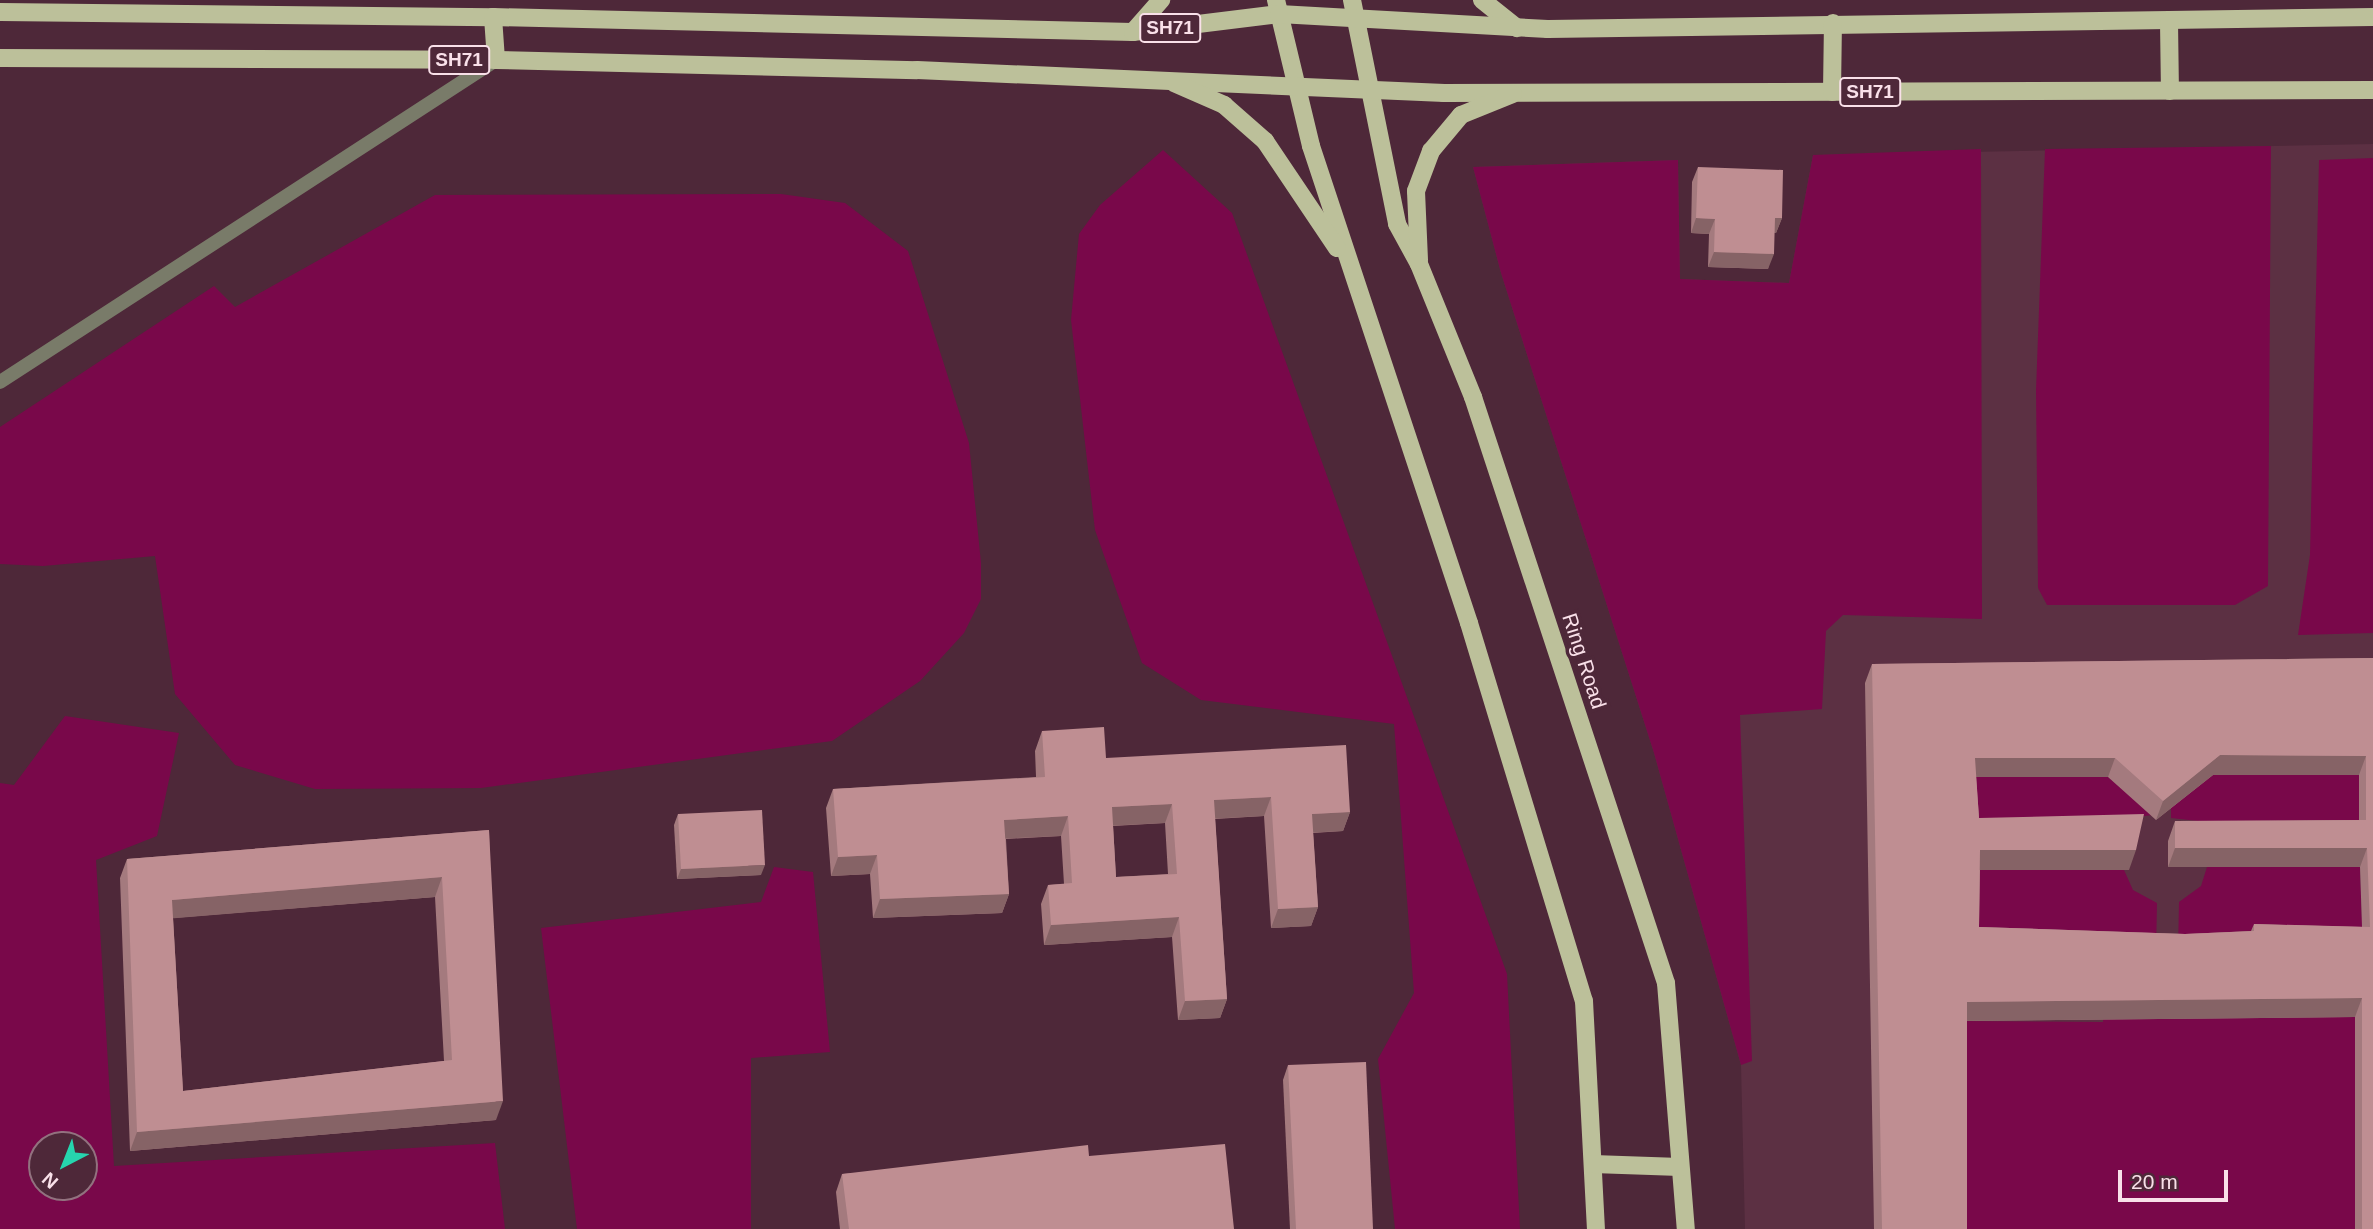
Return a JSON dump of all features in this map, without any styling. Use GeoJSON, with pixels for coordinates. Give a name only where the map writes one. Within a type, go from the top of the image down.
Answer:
{"type":"FeatureCollection","features":[{"type":"Feature","properties":{"kind":"main road"},"geometry":{"type":"LineString","coordinates":[[1133,32],[1161,0]]}},
{"type":"Feature","properties":{"kind":"main road","name":"Ring Road"},"geometry":{"type":"LineString","coordinates":[[1352,0],[1367,89],[1398,225],[1419,264],[1473,397],[1666,983],[1686,1229]]}},
{"type":"Feature","properties":{"kind":"main road"},"geometry":{"type":"LineString","coordinates":[[1482,0],[1517,28]]}},
{"type":"Feature","properties":{"kind":"main road"},"geometry":{"type":"LineString","coordinates":[[1278,7],[1311,146],[1469,623],[1584,1001],[1597,1229]]}},
{"type":"Feature","properties":{"kind":"main road","name":"SH71"},"geometry":{"type":"LineString","coordinates":[[0,12],[493,17],[1133,32],[1278,7],[1356,19],[1517,28],[2373,18]]}},
{"type":"Feature","properties":{"kind":"main road"},"geometry":{"type":"LineString","coordinates":[[493,17],[496,60]]}},
{"type":"Feature","properties":{"kind":"main road"},"geometry":{"type":"LineString","coordinates":[[2169,22],[2170,91]]}},
{"type":"Feature","properties":{"kind":"main road"},"geometry":{"type":"LineString","coordinates":[[1832,92],[1833,23]]}},
{"type":"Feature","properties":{"kind":"main road","name":"SH71"},"geometry":{"type":"LineString","coordinates":[[0,58],[496,60],[1164,79],[1444,93],[1525,89],[1832,92],[2373,90]]}},
{"type":"Feature","properties":{"kind":"main road"},"geometry":{"type":"LineString","coordinates":[[1164,79],[1224,105],[1265,141],[1354,275]]}},
{"type":"Feature","properties":{"kind":"main road"},"geometry":{"type":"LineString","coordinates":[[1419,264],[1416,191],[1432,151],[1461,115],[1525,89]]}},
{"type":"Feature","properties":{"kind":"main road"},"geometry":{"type":"LineString","coordinates":[[1593,1164],[1680,1167]]}},
{"type":"Feature","properties":{"kind":"street"},"geometry":{"type":"LineString","coordinates":[[0,383],[496,60]]}},
{"type":"Feature","properties":{"kind":"shaded area"},"geometry":{"type":"Polygon","coordinates":[[[2373,144],[2373,1229],[1745,1229],[1741,1065],[1654,753],[1501,273],[1473,167],[1678,160],[1680,279],[1789,283],[1813,155],[2373,144]]]}},
{"type":"Feature","properties":{"kind":"shaded area"},"geometry":{"type":"Polygon","coordinates":[[[2271,146],[2268,586],[2235,605],[2047,605],[2038,588],[2036,390],[2045,149],[2271,146]]]}},
{"type":"Feature","properties":{"kind":"shaded area"},"geometry":{"type":"Polygon","coordinates":[[[1981,149],[1982,619],[1843,615],[1826,631],[1822,709],[1740,715],[1752,1061],[1741,1065],[1654,753],[1501,273],[1473,167],[1678,160],[1680,279],[1789,283],[1813,155],[1981,149]]]}},
{"type":"Feature","properties":{"kind":"shaded area"},"geometry":{"type":"Polygon","coordinates":[[[1163,150],[1232,213],[1507,974],[1520,1229],[1395,1229],[1378,1059],[1414,993],[1394,724],[1201,700],[1142,663],[1095,530],[1071,320],[1079,234],[1100,205],[1163,150]]]}},
{"type":"Feature","properties":{"kind":"shaded area"},"geometry":{"type":"Polygon","coordinates":[[[2373,158],[2373,633],[2298,635],[2310,555],[2319,160],[2373,158]]]}},
{"type":"Feature","properties":{"kind":"shaded area"},"geometry":{"type":"Polygon","coordinates":[[[781,194],[845,203],[908,251],[969,443],[981,563],[981,599],[964,633],[920,681],[832,741],[481,788],[315,789],[235,765],[175,694],[155,556],[43,566],[0,564],[0,427],[214,286],[235,307],[435,195],[781,194]]]}},
{"type":"Feature","properties":{"kind":"shaded area"},"geometry":{"type":"Polygon","coordinates":[[[65,716],[179,733],[157,836],[96,860],[114,1166],[495,1143],[505,1229],[0,1229],[0,783],[14,785],[65,716]]]}},
{"type":"Feature","properties":{"kind":"shaded area"},"geometry":{"type":"Polygon","coordinates":[[[2085,731],[2109,778],[2153,815],[1972,837],[1968,777],[2084,777],[2085,731]]]}},
{"type":"Feature","properties":{"kind":"shaded area"},"geometry":{"type":"Polygon","coordinates":[[[2217,766],[2359,775],[2359,839],[2171,818],[2171,795],[2189,793],[2217,766]]]}},
{"type":"Feature","properties":{"kind":"shaded area"},"geometry":{"type":"Polygon","coordinates":[[[774,867],[813,872],[830,1052],[751,1058],[751,1229],[577,1229],[541,928],[761,902],[774,867]]]}},
{"type":"Feature","properties":{"kind":"shaded area"},"geometry":{"type":"Polygon","coordinates":[[[2207,867],[2360,867],[2363,946],[2178,953],[2179,902],[2201,886],[2207,867]]]}},
{"type":"Feature","properties":{"kind":"shaded area"},"geometry":{"type":"Polygon","coordinates":[[[1973,870],[2124,870],[2133,890],[2157,903],[2156,951],[1972,946],[1973,870]]]}},
{"type":"Feature","properties":{"kind":"shaded area"},"geometry":{"type":"Polygon","coordinates":[[[2103,990],[2218,1016],[2355,1017],[2355,1229],[1960,1229],[1960,1021],[2103,1022],[2103,990]]]}},
{"type":"Feature","properties":{"kind":"building"},"geometry":{"type":"Polygon","coordinates":[[[1698,167],[1783,170],[1782,218],[1775,218],[1774,254],[1714,252],[1715,219],[1696,218],[1698,167]]]}},
{"type":"Feature","properties":{"kind":"building"},"geometry":{"type":"Polygon","coordinates":[[[2373,658],[2373,1229],[2362,1229],[2362,998],[1967,1002],[1967,1229],[1882,1229],[1872,664],[2373,658]],[[2220,755],[2163,801],[2115,758],[1975,758],[1979,818],[2144,814],[2136,850],[1980,850],[1979,927],[2185,934],[2254,931],[2254,924],[2370,927],[2367,848],[2175,848],[2175,821],[2366,820],[2366,756],[2220,755]]]}},
{"type":"Feature","properties":{"kind":"building"},"geometry":{"type":"Polygon","coordinates":[[[1104,727],[1106,758],[1346,745],[1350,812],[1312,814],[1318,907],[1278,909],[1271,797],[1214,800],[1227,999],[1185,1001],[1179,917],[1051,925],[1048,885],[1072,883],[1068,816],[1004,820],[1009,894],[880,899],[877,855],[838,857],[833,789],[1045,777],[1042,731],[1104,727]],[[1172,804],[1112,807],[1116,877],[1177,874],[1172,804]]]}},
{"type":"Feature","properties":{"kind":"building"},"geometry":{"type":"Polygon","coordinates":[[[762,810],[765,865],[681,869],[678,814],[762,810]]]}},
{"type":"Feature","properties":{"kind":"building"},"geometry":{"type":"Polygon","coordinates":[[[489,830],[503,1101],[137,1132],[127,859],[489,830]],[[442,877],[172,900],[183,1091],[452,1060],[442,877]]]}},
{"type":"Feature","properties":{"kind":"building"},"geometry":{"type":"Polygon","coordinates":[[[1366,1062],[1373,1229],[1296,1229],[1288,1065],[1366,1062]]]}},
{"type":"Feature","properties":{"kind":"building"},"geometry":{"type":"Polygon","coordinates":[[[1225,1144],[1234,1229],[849,1229],[842,1174],[1088,1145],[1089,1156],[1225,1144]]]}}]}
